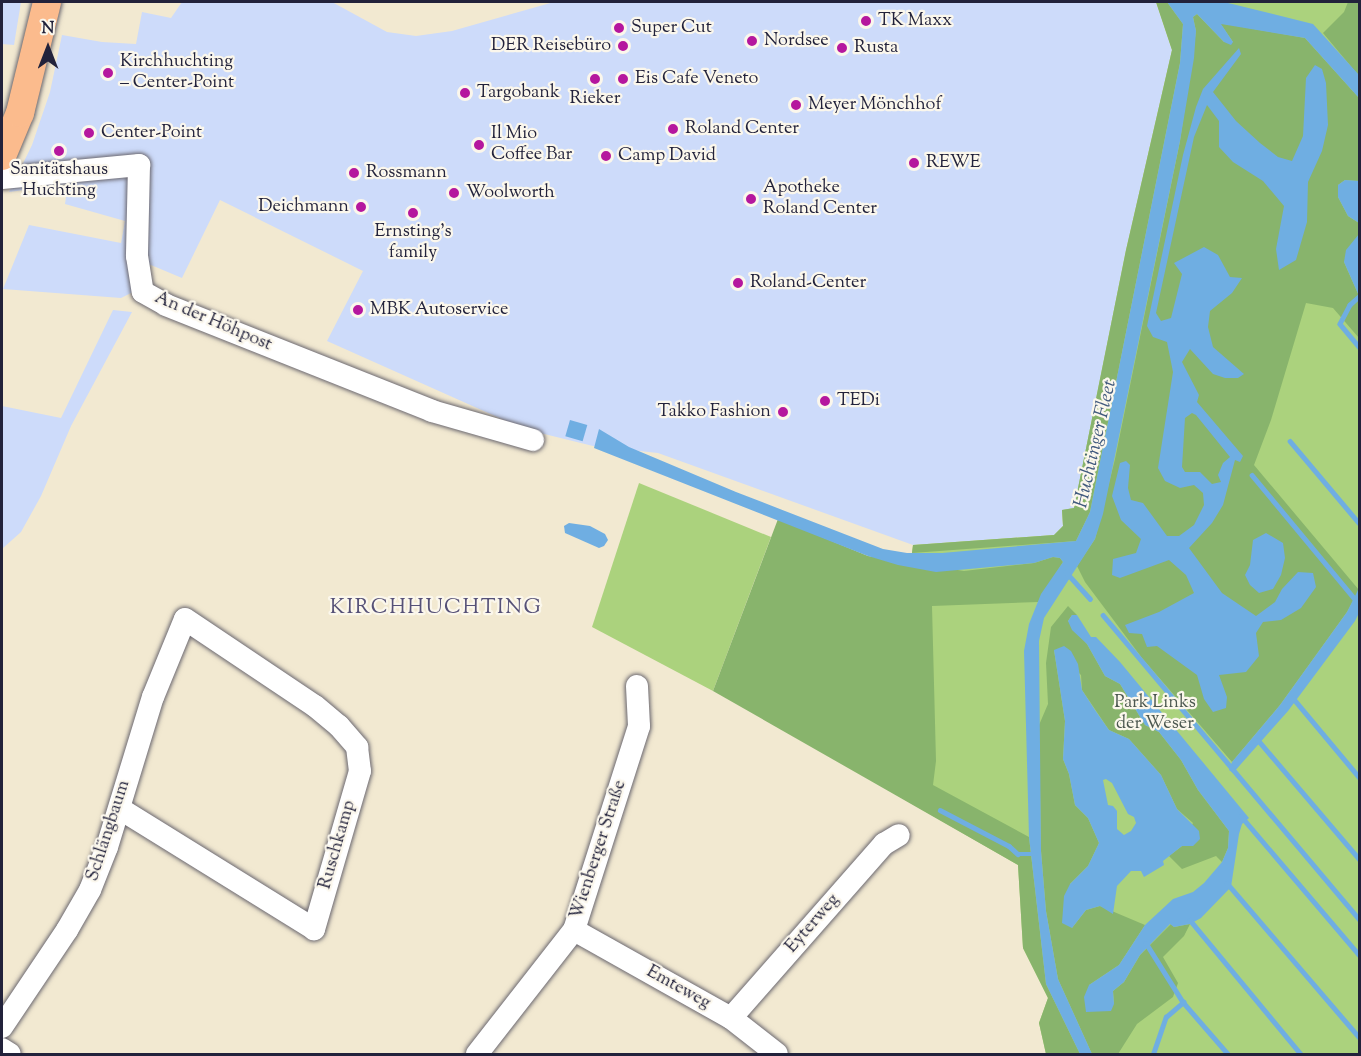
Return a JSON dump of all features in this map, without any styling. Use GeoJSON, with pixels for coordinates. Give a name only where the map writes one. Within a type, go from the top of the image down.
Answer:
{"type":"FeatureCollection","features":[{"type":"Feature","properties":{"kind":"main road"},"geometry":{"type":"LineString","coordinates":[[2,156],[23,103],[47,2]]}},
{"type":"Feature","properties":{"kind":"street","name":"An der Höhpost"},"geometry":{"type":"LineString","coordinates":[[2,178],[140,165],[137,256],[143,292],[166,305],[432,411],[533,440]]}},
{"type":"Feature","properties":{"kind":"street","name":"Schlängbaum"},"geometry":{"type":"LineString","coordinates":[[2,1027],[67,930],[90,890],[120,808],[153,697],[185,619]]}},
{"type":"Feature","properties":{"kind":"street","name":"Ruschkamp"},"geometry":{"type":"LineString","coordinates":[[120,808],[314,929],[360,771],[357,747],[339,726],[315,706],[185,619]]}},
{"type":"Feature","properties":{"kind":"street","name":"Wienberger Straße"},"geometry":{"type":"LineString","coordinates":[[477,1054],[574,930],[639,726],[637,686]]}},
{"type":"Feature","properties":{"kind":"street","name":"Eyterweg"},"geometry":{"type":"LineString","coordinates":[[731,1018],[884,844],[899,835]]}},
{"type":"Feature","properties":{"kind":"street","name":"Emteweg"},"geometry":{"type":"LineString","coordinates":[[574,930],[731,1018],[777,1054]]}},
{"type":"Feature","properties":{"kind":"street"},"geometry":{"type":"LineString","coordinates":[[2,1049],[10,1054]]}},
{"type":"Feature","properties":{"kind":"shaded area"},"geometry":{"type":"Polygon","coordinates":[[[2,2],[21,2],[14,45],[2,44],[2,2]]]}},
{"type":"Feature","properties":{"kind":"shaded area","name":"Roland-Center"},"geometry":{"type":"Polygon","coordinates":[[[182,2],[332,2],[387,32],[416,36],[452,31],[554,2],[1156,2],[1172,50],[1126,250],[1074,509],[1062,511],[1063,526],[1055,535],[913,545],[658,453],[593,446],[524,429],[327,341],[363,271],[220,200],[182,278],[151,265],[139,267],[137,290],[121,298],[3,289],[29,225],[121,243],[125,221],[65,204],[68,184],[9,192],[32,145],[50,92],[62,35],[102,42],[136,44],[142,12],[171,18],[182,2]]]}},
{"type":"Feature","properties":{"kind":"shaded area"},"geometry":{"type":"Polygon","coordinates":[[[113,310],[132,312],[71,426],[41,496],[21,532],[2,549],[2,406],[61,418],[113,310]]]}},
{"type":"Feature","properties":{"kind":"green space","name":"Park Links der Weser"},"geometry":{"type":"Polygon","coordinates":[[[1156,2],[1359,2],[1359,1054],[1046,1054],[1039,1023],[1048,998],[1023,948],[1018,865],[900,797],[917,756],[907,592],[913,545],[1054,535],[1063,526],[1062,510],[1074,508],[1126,250],[1172,50],[1156,2]]]}},
{"type":"Feature","properties":{"kind":"green space"},"geometry":{"type":"Polygon","coordinates":[[[1156,2],[1167,2],[1183,24],[1180,63],[1090,512],[1076,541],[912,553],[913,545],[1054,535],[1063,526],[1062,510],[1074,508],[1126,250],[1172,50],[1156,2]]]}},
{"type":"Feature","properties":{"kind":"green space"},"geometry":{"type":"Polygon","coordinates":[[[1348,2],[1359,2],[1359,76],[1323,33],[1344,12],[1348,2]]]}},
{"type":"Feature","properties":{"kind":"green space"},"geometry":{"type":"Polygon","coordinates":[[[1197,14],[1224,42],[1233,42],[1220,23],[1305,38],[1359,98],[1359,181],[1345,180],[1338,185],[1338,197],[1348,216],[1359,223],[1359,234],[1344,262],[1359,296],[1359,338],[1333,308],[1306,303],[1271,420],[1254,465],[1359,590],[1347,612],[1280,705],[1232,762],[1142,658],[1085,582],[1077,566],[1095,539],[1115,459],[1180,141],[1196,31],[1193,17],[1197,14]]]}},
{"type":"Feature","properties":{"kind":"green space"},"geometry":{"type":"Polygon","coordinates":[[[639,483],[771,537],[713,691],[592,627],[639,483]]]}},
{"type":"Feature","properties":{"kind":"green space"},"geometry":{"type":"Polygon","coordinates":[[[778,519],[868,556],[964,571],[1034,563],[1053,557],[1060,558],[1063,562],[1038,602],[932,606],[936,761],[933,785],[1029,837],[1046,984],[1080,1054],[1046,1054],[1039,1023],[1048,998],[1023,948],[1018,865],[713,691],[778,519]]]}},
{"type":"Feature","properties":{"kind":"green space"},"geometry":{"type":"Polygon","coordinates":[[[1068,606],[1077,615],[1072,615],[1068,621],[1087,644],[1105,676],[1120,684],[1145,725],[1159,732],[1229,831],[1228,848],[1222,862],[1216,856],[1182,869],[1169,856],[1182,846],[1193,823],[1177,809],[1161,775],[1129,739],[1109,730],[1082,690],[1081,675],[1054,650],[1065,721],[1063,759],[1069,774],[1075,805],[1088,818],[1099,843],[1088,866],[1070,884],[1072,928],[1086,910],[1100,906],[1145,925],[1119,965],[1089,985],[1114,1004],[1113,991],[1124,982],[1140,955],[1171,924],[1174,927],[1190,924],[1184,936],[1163,957],[1178,983],[1173,997],[1137,1024],[1118,1054],[1092,1054],[1058,979],[1046,911],[1041,851],[1039,725],[1048,704],[1046,663],[1051,627],[1068,606]]]}},
{"type":"Feature","properties":{"kind":"water"},"geometry":{"type":"Polygon","coordinates":[[[1167,2],[1224,2],[1313,24],[1359,75],[1359,98],[1305,38],[1221,24],[1233,42],[1231,45],[1224,42],[1197,14],[1193,17],[1196,31],[1194,58],[1180,141],[1103,514],[1095,539],[1044,618],[1039,641],[1041,851],[1046,911],[1058,979],[1092,1054],[1080,1054],[1046,984],[1029,837],[1024,651],[1029,624],[1041,594],[1063,562],[1060,558],[1053,557],[1034,563],[936,572],[898,565],[868,556],[594,448],[599,429],[629,447],[736,492],[883,549],[907,553],[942,553],[1076,541],[1090,512],[1180,63],[1183,24],[1167,2]]]}},
{"type":"Feature","properties":{"kind":"water"},"geometry":{"type":"Polygon","coordinates":[[[1239,48],[1241,54],[1213,92],[1236,121],[1260,143],[1278,157],[1292,161],[1303,136],[1306,78],[1315,65],[1322,69],[1326,83],[1328,125],[1322,151],[1308,182],[1307,222],[1296,260],[1279,270],[1276,249],[1284,206],[1263,181],[1233,162],[1219,147],[1219,121],[1207,105],[1194,137],[1156,313],[1161,321],[1171,318],[1182,274],[1174,263],[1204,247],[1218,255],[1230,277],[1242,278],[1232,293],[1210,311],[1208,327],[1213,347],[1244,374],[1238,378],[1225,378],[1213,374],[1190,349],[1182,362],[1199,395],[1197,402],[1243,456],[1240,462],[1235,460],[1223,505],[1212,523],[1189,548],[1222,593],[1256,616],[1275,602],[1282,589],[1298,572],[1313,573],[1316,587],[1301,608],[1281,620],[1263,622],[1256,633],[1259,656],[1246,672],[1219,675],[1227,697],[1226,708],[1213,712],[1204,699],[1197,675],[1157,646],[1147,647],[1142,634],[1129,633],[1125,625],[1159,612],[1194,593],[1186,575],[1169,560],[1120,578],[1112,575],[1113,559],[1136,553],[1141,539],[1121,520],[1112,496],[1120,463],[1126,461],[1130,465],[1128,488],[1131,500],[1143,503],[1167,536],[1179,536],[1194,525],[1204,505],[1203,493],[1194,485],[1180,488],[1165,481],[1158,468],[1173,372],[1167,342],[1153,337],[1147,326],[1183,155],[1203,89],[1239,48]],[[1192,413],[1185,418],[1182,467],[1185,472],[1200,472],[1212,484],[1221,482],[1218,475],[1223,463],[1230,457],[1192,413]]]}},
{"type":"Feature","properties":{"kind":"water"},"geometry":{"type":"Polygon","coordinates":[[[1345,180],[1359,181],[1359,223],[1348,216],[1338,197],[1338,185],[1345,180]]]}},
{"type":"Feature","properties":{"kind":"water"},"geometry":{"type":"Polygon","coordinates":[[[1359,234],[1359,296],[1344,262],[1346,250],[1359,234]]]}},
{"type":"Feature","properties":{"kind":"water"},"geometry":{"type":"Polygon","coordinates":[[[570,420],[587,425],[583,441],[565,436],[570,420]]]}},
{"type":"Feature","properties":{"kind":"water"},"geometry":{"type":"Polygon","coordinates":[[[569,523],[590,526],[605,534],[608,540],[604,546],[599,548],[565,533],[564,526],[569,523]]]}},
{"type":"Feature","properties":{"kind":"water"},"geometry":{"type":"Polygon","coordinates":[[[1266,533],[1283,543],[1285,558],[1281,575],[1273,589],[1259,593],[1250,585],[1245,575],[1250,565],[1253,540],[1266,533]]]}},
{"type":"Feature","properties":{"kind":"water"},"geometry":{"type":"Polygon","coordinates":[[[1359,588],[1359,613],[1355,621],[1288,711],[1233,773],[1229,770],[1232,762],[1280,705],[1347,612],[1359,588]]]}},
{"type":"Feature","properties":{"kind":"water"},"geometry":{"type":"Polygon","coordinates":[[[1072,615],[1077,615],[1091,637],[1096,637],[1120,662],[1249,818],[1242,824],[1239,834],[1231,887],[1201,918],[1190,924],[1174,927],[1170,924],[1140,955],[1124,982],[1113,991],[1114,1004],[1111,1011],[1086,1012],[1084,997],[1089,985],[1119,965],[1145,925],[1173,899],[1193,892],[1204,883],[1222,862],[1228,848],[1229,831],[1159,732],[1145,725],[1120,684],[1105,676],[1087,644],[1072,630],[1068,621],[1072,615]]]}},
{"type":"Feature","properties":{"kind":"water"},"geometry":{"type":"Polygon","coordinates":[[[1064,646],[1071,651],[1078,664],[1082,690],[1095,710],[1109,730],[1129,739],[1161,775],[1177,809],[1199,831],[1200,839],[1193,846],[1182,846],[1163,861],[1164,865],[1144,877],[1141,871],[1131,871],[1117,886],[1113,914],[1100,906],[1086,910],[1072,928],[1062,923],[1064,896],[1070,884],[1088,866],[1099,843],[1088,818],[1075,805],[1069,774],[1063,759],[1065,721],[1054,650],[1064,646]],[[1106,779],[1103,780],[1108,805],[1113,806],[1117,811],[1117,829],[1124,835],[1131,831],[1136,823],[1134,817],[1128,814],[1112,783],[1106,779]]]}},
{"type":"Feature","properties":{"kind":"waterway"},"geometry":{"type":"LineString","coordinates":[[1360,296],[1350,305],[1340,324],[1360,348]]}},
{"type":"Feature","properties":{"kind":"waterway"},"geometry":{"type":"LineString","coordinates":[[1290,441],[1360,524]]}},
{"type":"Feature","properties":{"kind":"waterway"},"geometry":{"type":"LineString","coordinates":[[1252,475],[1360,605]]}},
{"type":"Feature","properties":{"kind":"waterway"},"geometry":{"type":"LineString","coordinates":[[1066,572],[1090,599]]}},
{"type":"Feature","properties":{"kind":"waterway"},"geometry":{"type":"LineString","coordinates":[[1103,615],[1360,920]]}},
{"type":"Feature","properties":{"kind":"waterway"},"geometry":{"type":"LineString","coordinates":[[1293,698],[1360,778]]}},
{"type":"Feature","properties":{"kind":"waterway"},"geometry":{"type":"LineString","coordinates":[[1258,740],[1360,860]]}},
{"type":"Feature","properties":{"kind":"waterway"},"geometry":{"type":"LineString","coordinates":[[940,810],[1009,846],[1018,854],[1036,854]]}},
{"type":"Feature","properties":{"kind":"waterway"},"geometry":{"type":"LineString","coordinates":[[1241,816],[1360,956]]}},
{"type":"Feature","properties":{"kind":"waterway"},"geometry":{"type":"LineString","coordinates":[[1227,883],[1360,1038]]}},
{"type":"Feature","properties":{"kind":"waterway"},"geometry":{"type":"LineString","coordinates":[[1190,920],[1301,1054]]}},
{"type":"Feature","properties":{"kind":"waterway"},"geometry":{"type":"LineString","coordinates":[[1146,943],[1183,1002],[1228,1054]]}},
{"type":"Feature","properties":{"kind":"waterway"},"geometry":{"type":"LineString","coordinates":[[1153,1054],[1166,1017],[1183,1002]]}},
{"type":"Feature","properties":{"kind":"place","name":"TK Maxx"},"geometry":{"type":"Point","coordinates":[866,21]}},
{"type":"Feature","properties":{"kind":"place","name":"Super Cut"},"geometry":{"type":"Point","coordinates":[619,28]}},
{"type":"Feature","properties":{"kind":"place","name":"Nordsee"},"geometry":{"type":"Point","coordinates":[752,41]}},
{"type":"Feature","properties":{"kind":"place","name":"DER Reisebüro"},"geometry":{"type":"Point","coordinates":[623,46]}},
{"type":"Feature","properties":{"kind":"place","name":"Rusta"},"geometry":{"type":"Point","coordinates":[842,48]}},
{"type":"Feature","properties":{"kind":"place","name":"Kirchhuchting – Center-Point"},"geometry":{"type":"Point","coordinates":[108,73]}},
{"type":"Feature","properties":{"kind":"place","name":"Rieker"},"geometry":{"type":"Point","coordinates":[595,79]}},
{"type":"Feature","properties":{"kind":"place","name":"Eis Cafe Veneto"},"geometry":{"type":"Point","coordinates":[623,79]}},
{"type":"Feature","properties":{"kind":"place","name":"Targobank"},"geometry":{"type":"Point","coordinates":[465,93]}},
{"type":"Feature","properties":{"kind":"place","name":"Meyer Mönchhof"},"geometry":{"type":"Point","coordinates":[796,105]}},
{"type":"Feature","properties":{"kind":"place","name":"Roland Center"},"geometry":{"type":"Point","coordinates":[673,129]}},
{"type":"Feature","properties":{"kind":"place","name":"Center-Point"},"geometry":{"type":"Point","coordinates":[89,133]}},
{"type":"Feature","properties":{"kind":"place","name":"Il Mio Coffee Bar"},"geometry":{"type":"Point","coordinates":[479,145]}},
{"type":"Feature","properties":{"kind":"place","name":"Sanitätshaus Huchting"},"geometry":{"type":"Point","coordinates":[59,151]}},
{"type":"Feature","properties":{"kind":"place","name":"Camp David"},"geometry":{"type":"Point","coordinates":[606,156]}},
{"type":"Feature","properties":{"kind":"place","name":"REWE"},"geometry":{"type":"Point","coordinates":[914,163]}},
{"type":"Feature","properties":{"kind":"place","name":"Rossmann"},"geometry":{"type":"Point","coordinates":[354,173]}},
{"type":"Feature","properties":{"kind":"place","name":"Woolworth"},"geometry":{"type":"Point","coordinates":[454,193]}},
{"type":"Feature","properties":{"kind":"place","name":"Apotheke Roland Center"},"geometry":{"type":"Point","coordinates":[751,199]}},
{"type":"Feature","properties":{"kind":"place","name":"Deichmann"},"geometry":{"type":"Point","coordinates":[361,207]}},
{"type":"Feature","properties":{"kind":"place","name":"Ernsting's family"},"geometry":{"type":"Point","coordinates":[413,213]}},
{"type":"Feature","properties":{"kind":"place","name":"Roland-Center"},"geometry":{"type":"Point","coordinates":[738,283]}},
{"type":"Feature","properties":{"kind":"place","name":"MBK Autoservice"},"geometry":{"type":"Point","coordinates":[358,310]}},
{"type":"Feature","properties":{"kind":"place","name":"TEDi"},"geometry":{"type":"Point","coordinates":[825,401]}},
{"type":"Feature","properties":{"kind":"place","name":"Takko Fashion"},"geometry":{"type":"Point","coordinates":[783,412]}},
{"type":"Feature","properties":{"kind":"district","name":"KIRCHHUCHTING"},"geometry":{"type":"Point","coordinates":[436,608]}},
{"type":"Feature","properties":{"kind":"water label","name":"Huchtinger Fleet"},"geometry":{"type":"Point","coordinates":[1096,444]}}]}
